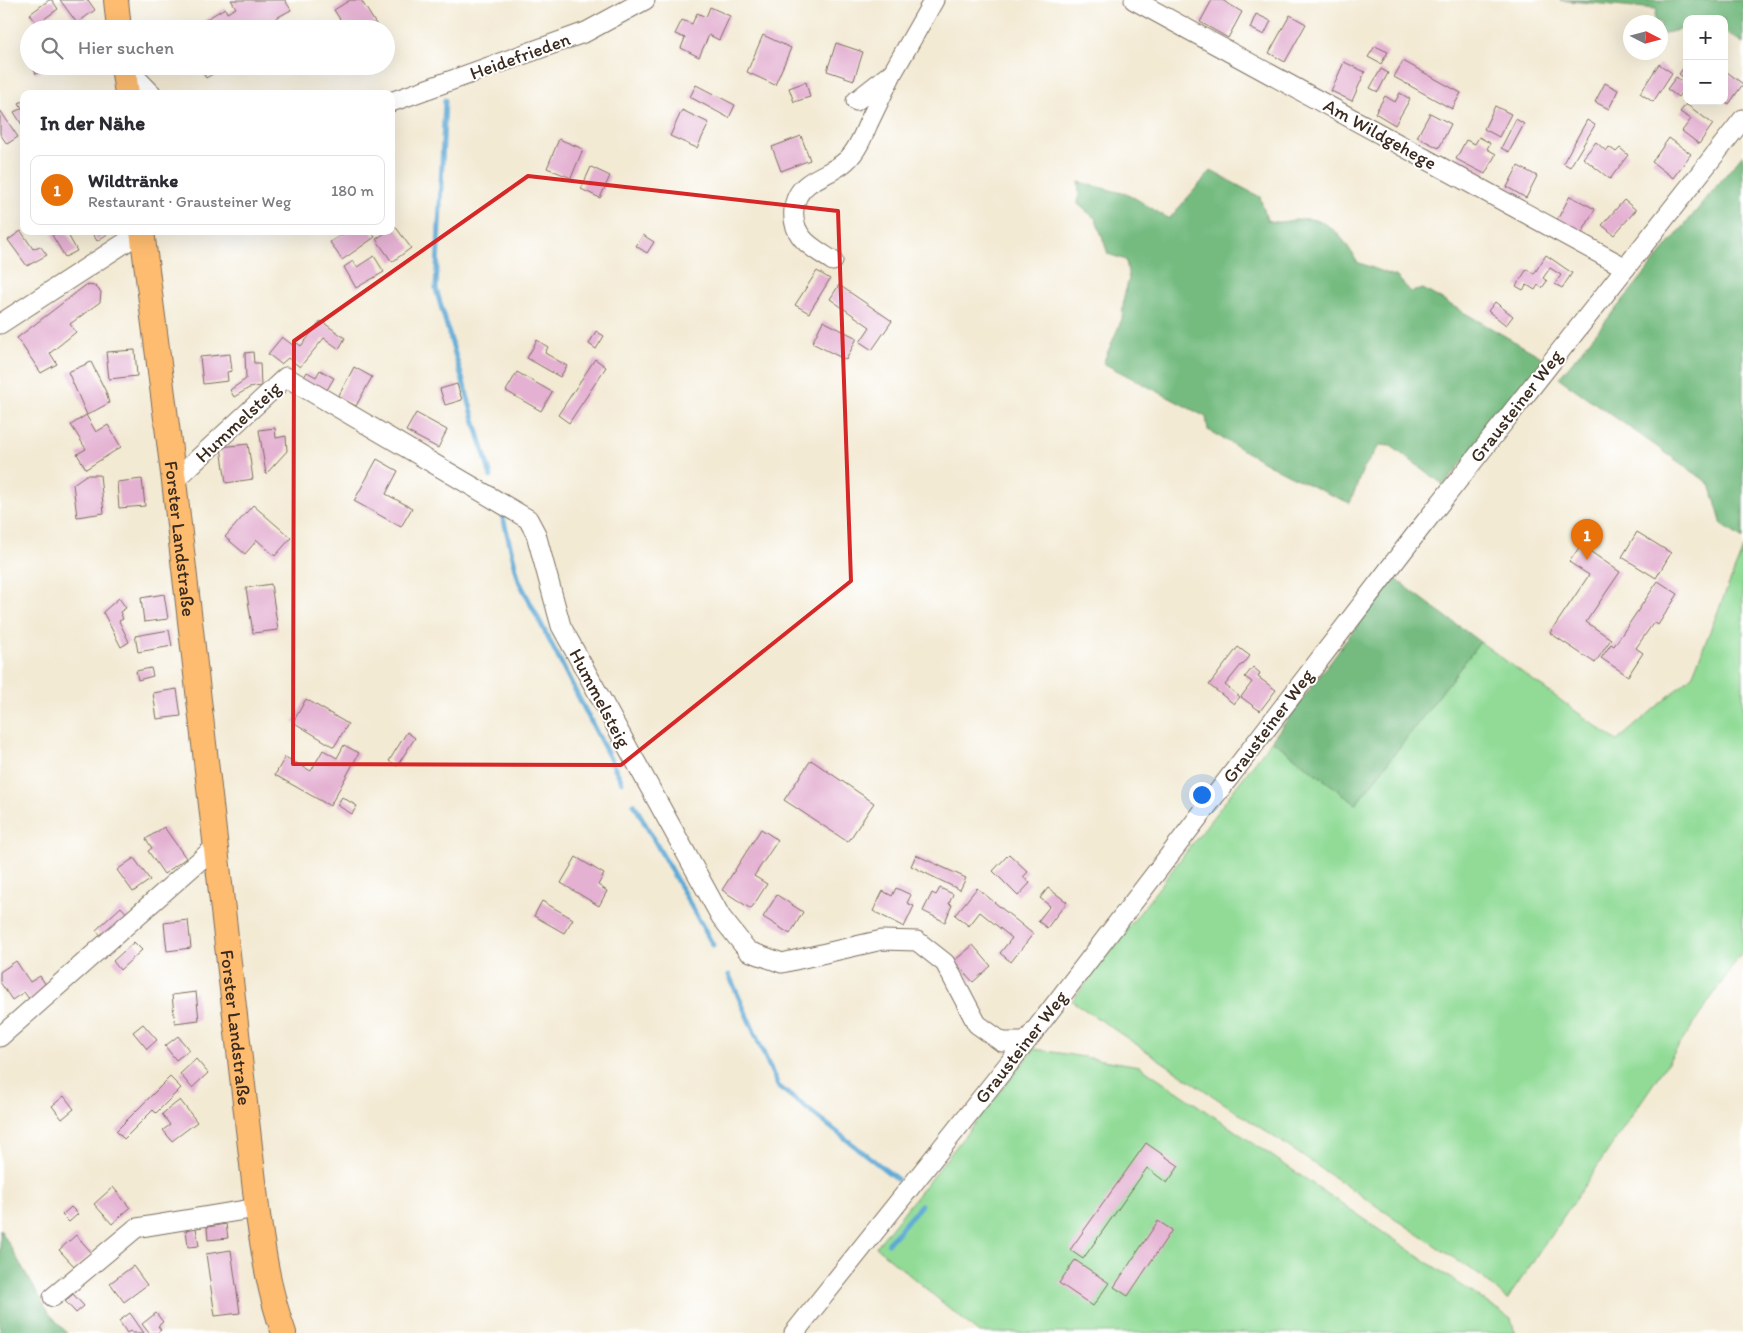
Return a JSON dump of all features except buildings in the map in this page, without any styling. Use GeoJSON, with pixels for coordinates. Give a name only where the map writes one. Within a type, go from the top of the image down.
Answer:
{"type":"FeatureCollection","features":[{"type":"Feature","properties":{"kind":"main road"},"geometry":{"type":"LineString","coordinates":[[116,0],[118,20]]}},
{"type":"Feature","properties":{"kind":"main road"},"geometry":{"type":"LineString","coordinates":[[125,75],[126,90]]}},
{"type":"Feature","properties":{"kind":"main road","name":"Forster Landstraße"},"geometry":{"type":"LineString","coordinates":[[143,235],[174,481],[257,1208],[265,1262],[278,1318],[284,1333]]}},
{"type":"Feature","properties":{"kind":"street","name":"Heidefrieden"},"geometry":{"type":"LineString","coordinates":[[395,101],[586,32],[644,0]]}},
{"type":"Feature","properties":{"kind":"street"},"geometry":{"type":"LineString","coordinates":[[833,261],[804,240],[796,228],[793,216],[794,204],[800,192],[808,184],[826,175],[848,160],[860,141],[893,72],[934,0]]}},
{"type":"Feature","properties":{"kind":"street","name":"Am Wildgehege"},"geometry":{"type":"LineString","coordinates":[[1134,0],[1626,268]]}},
{"type":"Feature","properties":{"kind":"street"},"geometry":{"type":"LineString","coordinates":[[856,101],[893,72]]}},
{"type":"Feature","properties":{"kind":"street"},"geometry":{"type":"LineString","coordinates":[[133,75],[148,90]]}},
{"type":"Feature","properties":{"kind":"street","name":"Grausteiner Weg"},"geometry":{"type":"LineString","coordinates":[[794,1333],[1026,1042],[1419,530],[1743,119]]}},
{"type":"Feature","properties":{"kind":"street"},"geometry":{"type":"LineString","coordinates":[[0,324],[137,235]]}},
{"type":"Feature","properties":{"kind":"street","name":"Hummelsteig"},"geometry":{"type":"LineString","coordinates":[[174,481],[286,378],[528,519],[536,534],[561,626],[721,917],[748,951],[782,963],[882,940],[918,941],[945,963],[977,1024],[1002,1042],[1026,1042]]}},
{"type":"Feature","properties":{"kind":"street"},"geometry":{"type":"LineString","coordinates":[[0,1037],[215,847]]}},
{"type":"Feature","properties":{"kind":"street"},"geometry":{"type":"LineString","coordinates":[[53,1297],[136,1228],[257,1208]]}},
{"type":"Feature","properties":{"kind":"highlighted area"},"geometry":{"type":"Polygon","coordinates":[[[528,176],[838,211],[851,581],[621,765],[293,764],[294,341],[528,176]]]}},
{"type":"Feature","properties":{"kind":"green space"},"geometry":{"type":"Polygon","coordinates":[[[1560,0],[1743,0],[1743,43],[1728,34],[1728,15],[1683,15],[1683,29],[1668,32],[1668,15],[1655,15],[1656,9],[1560,0]]]}},
{"type":"Feature","properties":{"kind":"green space"},"geometry":{"type":"Polygon","coordinates":[[[1743,154],[1743,539],[1722,525],[1710,484],[1559,378],[1743,154]]]}},
{"type":"Feature","properties":{"kind":"green space"},"geometry":{"type":"Polygon","coordinates":[[[1211,171],[1260,197],[1267,220],[1283,222],[1309,219],[1325,224],[1338,234],[1357,262],[1397,277],[1411,292],[1423,289],[1545,359],[1444,485],[1391,446],[1380,445],[1363,469],[1350,503],[1296,478],[1243,450],[1208,430],[1206,417],[1103,363],[1122,319],[1124,296],[1129,279],[1126,260],[1108,254],[1096,219],[1078,204],[1079,182],[1130,195],[1169,219],[1211,171]]]}},
{"type":"Feature","properties":{"kind":"green space"},"geometry":{"type":"Polygon","coordinates":[[[1743,549],[1743,951],[1507,1300],[1482,1277],[1072,1001],[1272,740],[1356,804],[1480,642],[1617,741],[1692,676],[1743,549]]]}},
{"type":"Feature","properties":{"kind":"green space"},"geometry":{"type":"Polygon","coordinates":[[[1393,577],[1480,642],[1356,804],[1272,740],[1393,577]]]}},
{"type":"Feature","properties":{"kind":"green space"},"geometry":{"type":"Polygon","coordinates":[[[1034,1049],[1140,1066],[1511,1319],[1515,1333],[979,1333],[876,1247],[1034,1049]]]}},
{"type":"Feature","properties":{"kind":"green space"},"geometry":{"type":"Polygon","coordinates":[[[0,1229],[49,1313],[67,1333],[0,1333],[0,1229]]]}},
{"type":"Feature","properties":{"kind":"waterway"},"geometry":{"type":"LineString","coordinates":[[445,100],[436,289],[491,477]]}},
{"type":"Feature","properties":{"kind":"waterway"},"geometry":{"type":"LineString","coordinates":[[503,517],[519,581],[622,782]]}},
{"type":"Feature","properties":{"kind":"waterway"},"geometry":{"type":"LineString","coordinates":[[634,804],[713,945]]}},
{"type":"Feature","properties":{"kind":"waterway"},"geometry":{"type":"LineString","coordinates":[[729,975],[778,1086],[897,1179]]}},
{"type":"Feature","properties":{"kind":"waterway"},"geometry":{"type":"LineString","coordinates":[[888,1243],[921,1205]]}},
{"type":"Feature","properties":{"kind":"place","name":"Wildtränke"},"geometry":{"type":"Point","coordinates":[1587,560]}}]}
